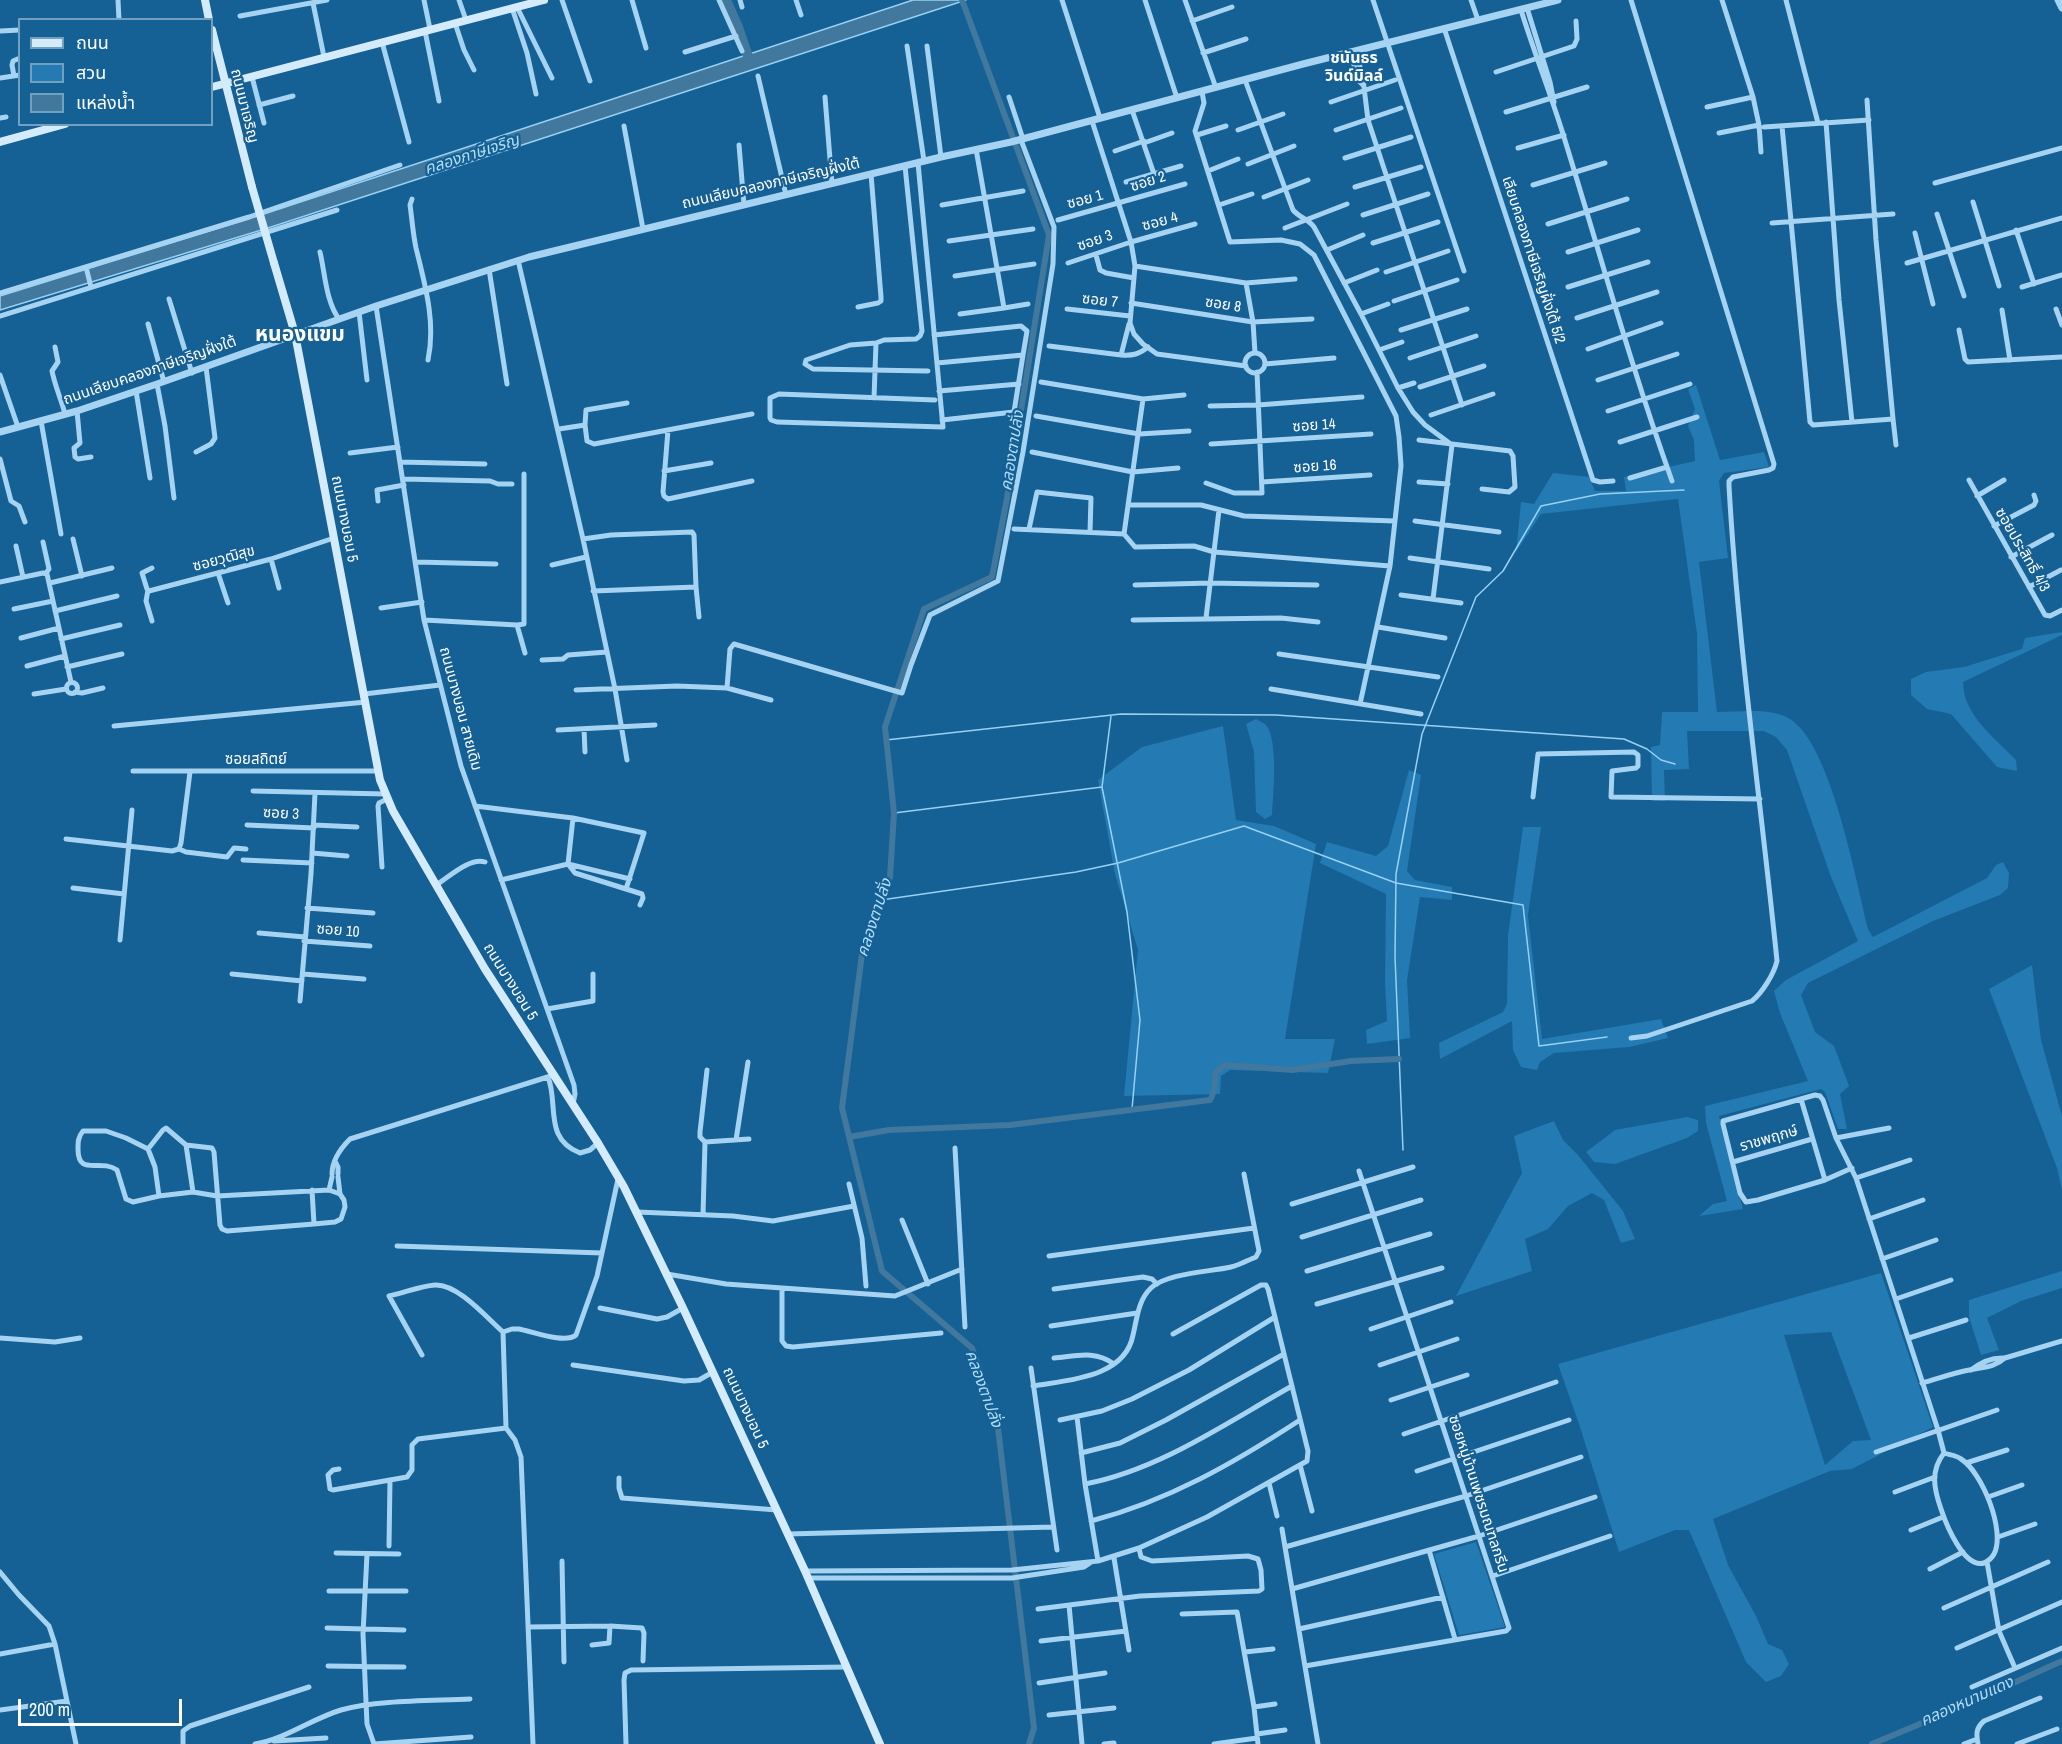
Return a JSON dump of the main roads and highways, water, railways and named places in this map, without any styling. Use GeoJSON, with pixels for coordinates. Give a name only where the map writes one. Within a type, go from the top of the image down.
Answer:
{"type":"FeatureCollection","features":[{"type":"Feature","properties":{"kind":"main road"},"geometry":{"type":"LineString","coordinates":[[204,0],[208,18]]}},
{"type":"Feature","properties":{"kind":"main road"},"geometry":{"type":"LineString","coordinates":[[213,87],[539,1]]}},
{"type":"Feature","properties":{"kind":"main road","name":"ถนนมาเจริญ"},"geometry":{"type":"LineString","coordinates":[[213,34],[252,187]]}},
{"type":"Feature","properties":{"kind":"main road"},"geometry":{"type":"LineString","coordinates":[[0,142],[57,126]]}},
{"type":"Feature","properties":{"kind":"main road","name":"ถนนบางบอน 5"},"geometry":{"type":"LineString","coordinates":[[252,187],[296,334],[379,771],[386,796],[485,969],[551,1076],[573,1104],[598,1143],[637,1212],[807,1575],[880,1744]]}},
{"type":"Feature","properties":{"kind":"water","name":"คลองภาษีเจริญ"},"geometry":{"type":"Polygon","coordinates":[[[913,0],[966,0],[268,228],[0,310],[0,296],[264,214],[913,0]]]}},
{"type":"Feature","properties":{"kind":"waterway"},"geometry":{"type":"LineString","coordinates":[[726,0],[750,62]]}},
{"type":"Feature","properties":{"kind":"waterway","name":"คลองตาปลั่ง"},"geometry":{"type":"LineString","coordinates":[[962,0],[1049,235],[1007,498],[992,577],[924,609],[885,727],[894,813],[890,877],[862,954],[842,1108],[882,1271],[972,1348],[997,1420],[1034,1728],[1029,1744]]}},
{"type":"Feature","properties":{"kind":"waterway"},"geometry":{"type":"LineString","coordinates":[[1403,1150],[1395,957],[1396,874],[1422,734],[1476,597],[1503,571],[1541,506],[1600,494],[1684,490]]}},
{"type":"Feature","properties":{"kind":"waterway"},"geometry":{"type":"LineString","coordinates":[[886,740],[1121,714],[1276,715],[1624,739],[1647,749],[1661,760],[1675,764]]}},
{"type":"Feature","properties":{"kind":"waterway"},"geometry":{"type":"LineString","coordinates":[[1111,716],[1102,787],[1127,912],[1140,1020],[1132,1109]]}},
{"type":"Feature","properties":{"kind":"waterway"},"geometry":{"type":"LineString","coordinates":[[894,813],[1102,787]]}},
{"type":"Feature","properties":{"kind":"waterway"},"geometry":{"type":"LineString","coordinates":[[881,900],[1076,872],[1118,863],[1244,826],[1396,883],[1523,905],[1539,1046],[1607,1037]]}},
{"type":"Feature","properties":{"kind":"waterway"},"geometry":{"type":"LineString","coordinates":[[849,1137],[889,1130],[1010,1125],[1210,1100],[1214,1090],[1216,1072],[1225,1065],[1293,1070],[1351,1061],[1399,1059]]}},
{"type":"Feature","properties":{"kind":"waterway","name":"คลองหนามแดง"},"geometry":{"type":"LineString","coordinates":[[1872,1744],[2062,1661]]}},
{"type":"Feature","properties":{"kind":"district","name":"ชนันธร วินด์มิลล์"},"geometry":{"type":"Point","coordinates":[1354,68]}},
{"type":"Feature","properties":{"kind":"district","name":"หนองแขม"},"geometry":{"type":"Point","coordinates":[300,335]}}]}
